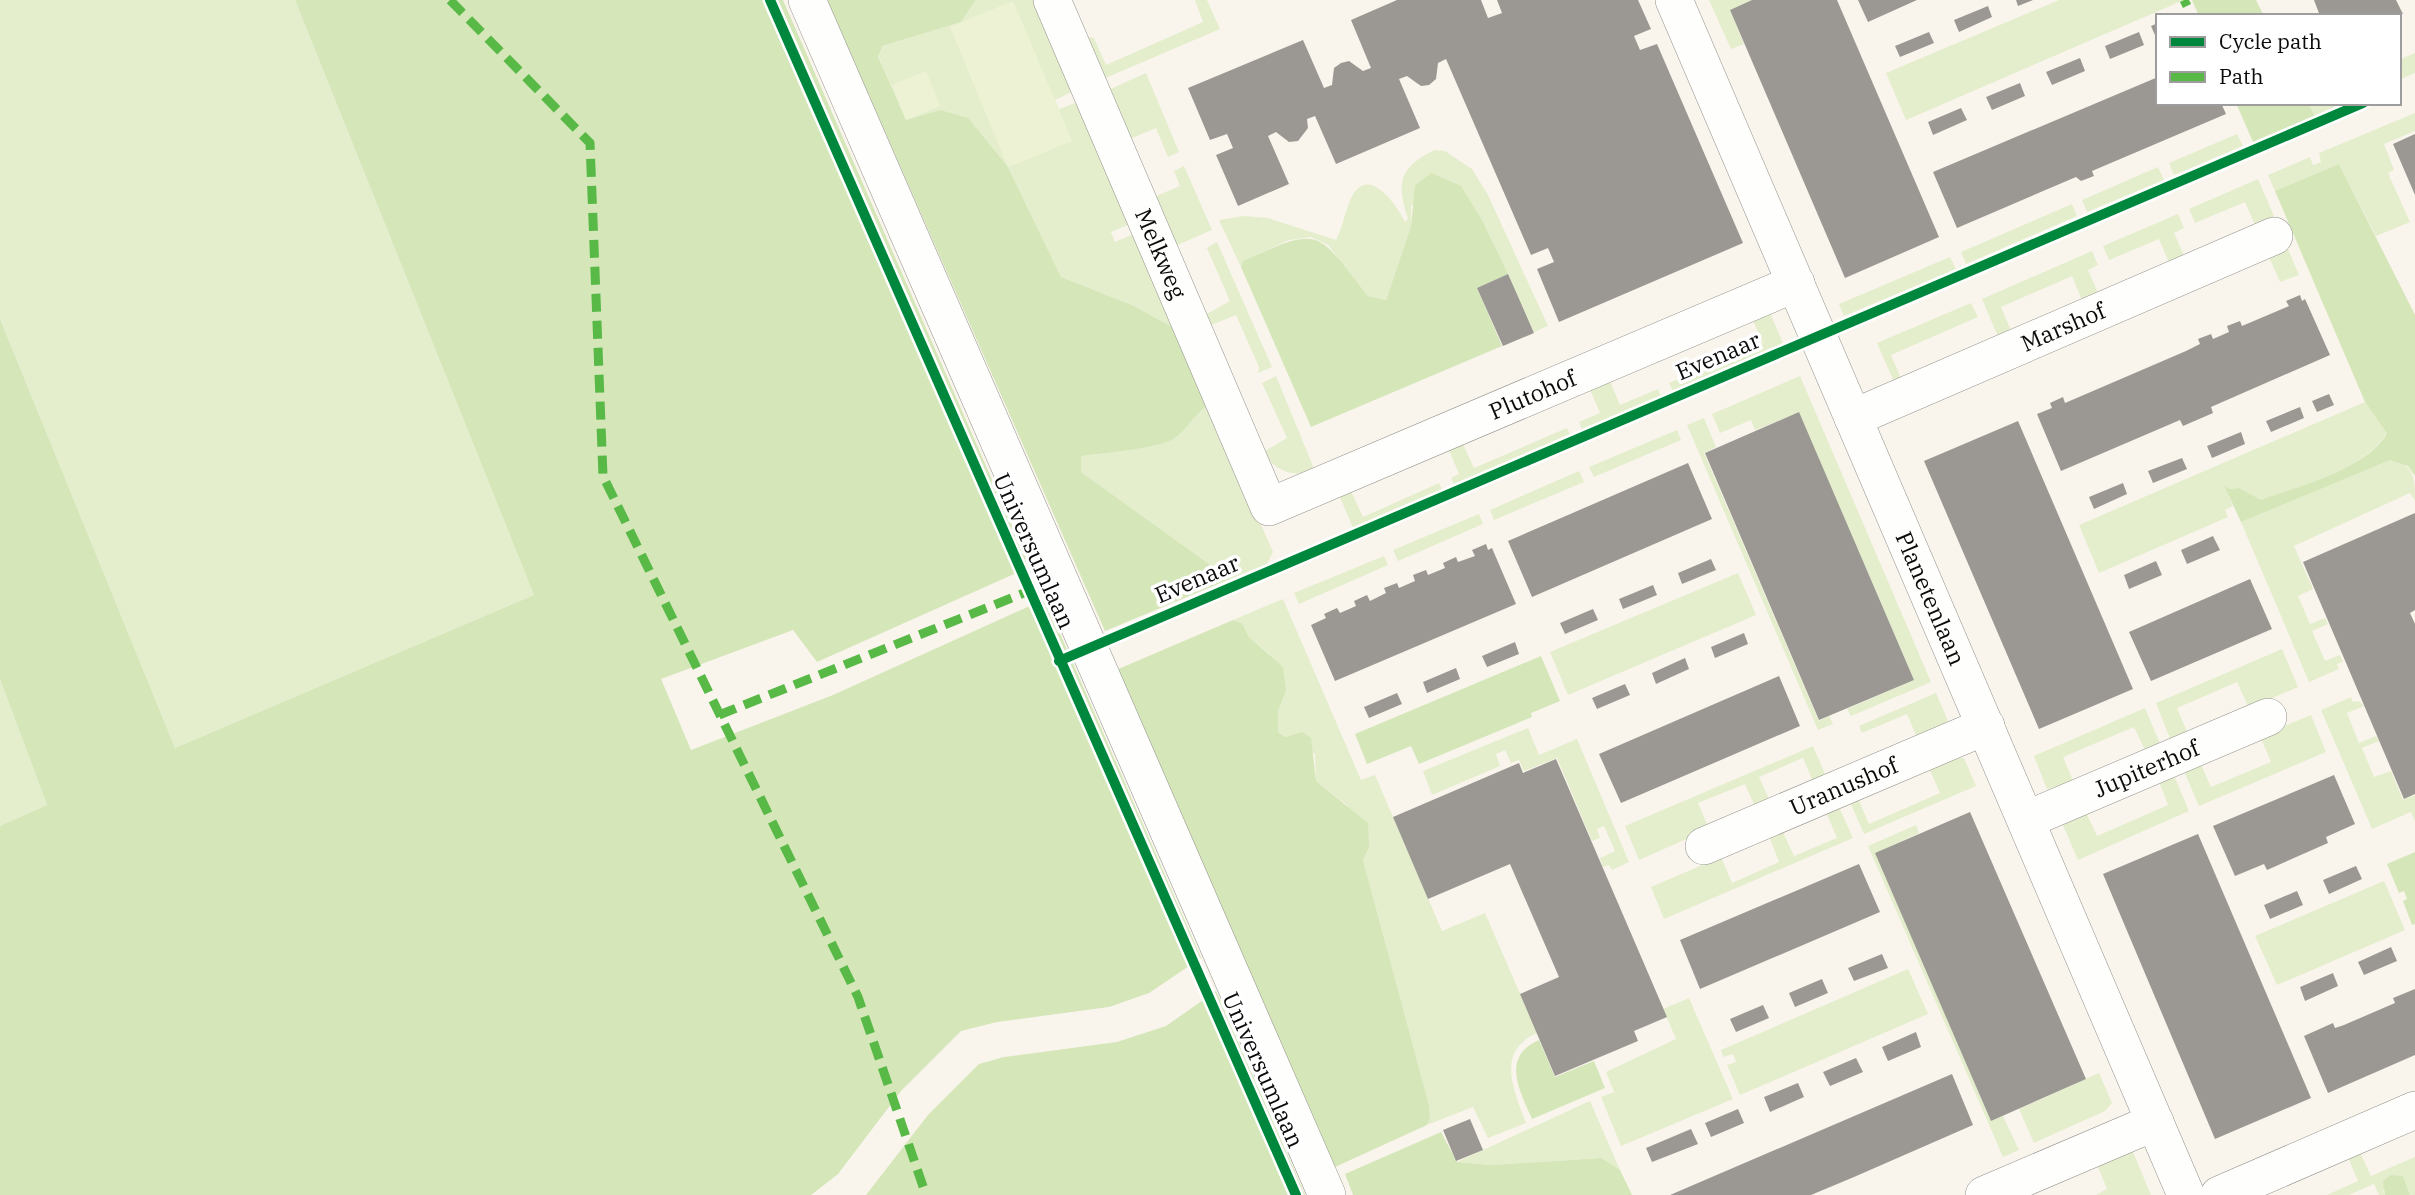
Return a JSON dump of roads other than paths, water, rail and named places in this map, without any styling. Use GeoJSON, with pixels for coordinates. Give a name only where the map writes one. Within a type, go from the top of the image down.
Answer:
{"type":"FeatureCollection","features":[{"type":"Feature","properties":{"kind":"street","name":"Universumlaan"},"geometry":{"type":"LineString","coordinates":[[807,0],[1327,1195]]}},
{"type":"Feature","properties":{"kind":"street","name":"Melkweg"},"geometry":{"type":"LineString","coordinates":[[1052,0],[1269,507]]}},
{"type":"Feature","properties":{"kind":"street","name":"Planetenlaan"},"geometry":{"type":"LineString","coordinates":[[1674,0],[2186,1195]]}},
{"type":"Feature","properties":{"kind":"street","name":"Marshof"},"geometry":{"type":"LineString","coordinates":[[1853,418],[2274,236]]}},
{"type":"Feature","properties":{"kind":"street","name":"Plutohof"},"geometry":{"type":"LineString","coordinates":[[1269,507],[1796,283]]}},
{"type":"Feature","properties":{"kind":"street","name":"Jupiterhof"},"geometry":{"type":"LineString","coordinates":[[2026,821],[2268,717]]}},
{"type":"Feature","properties":{"kind":"street","name":"Uranushof"},"geometry":{"type":"LineString","coordinates":[[1704,846],[1986,726]]}},
{"type":"Feature","properties":{"kind":"street"},"geometry":{"type":"LineString","coordinates":[[2219,1195],[2415,1110]]}},
{"type":"Feature","properties":{"kind":"street"},"geometry":{"type":"LineString","coordinates":[[1984,1195],[2155,1122]]}}]}
